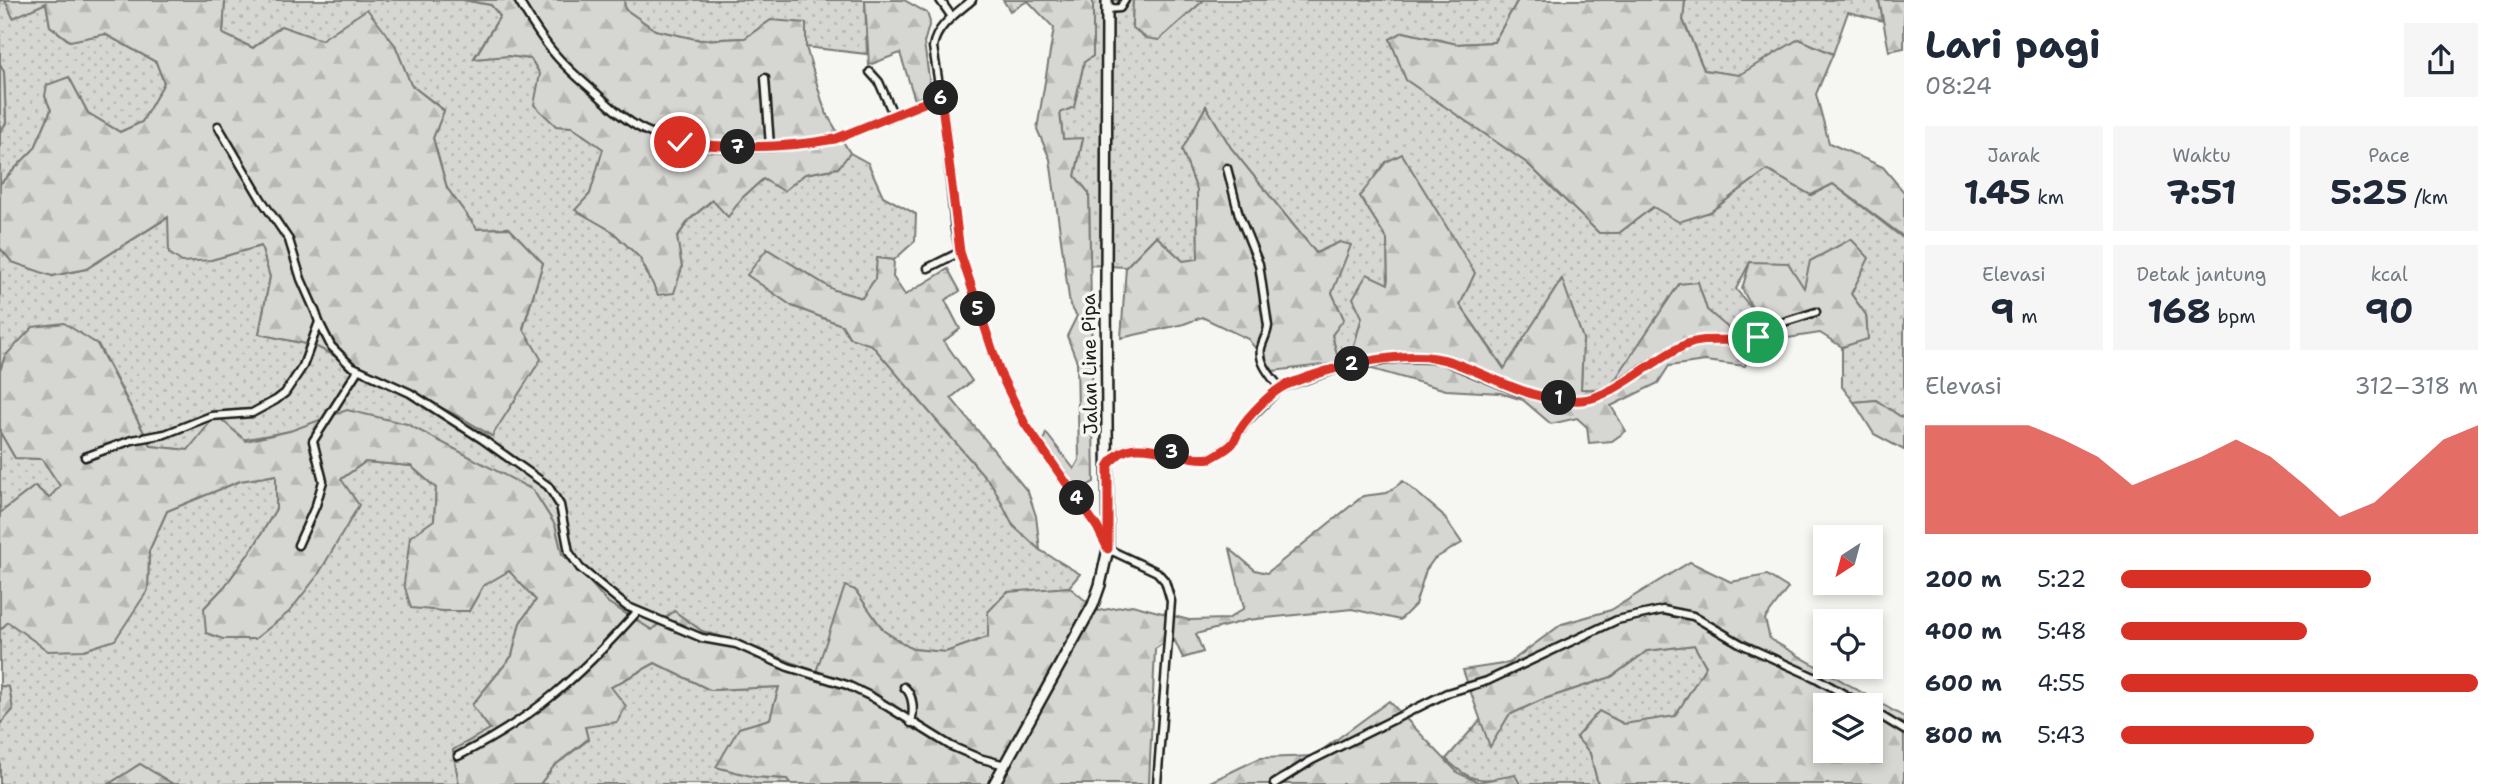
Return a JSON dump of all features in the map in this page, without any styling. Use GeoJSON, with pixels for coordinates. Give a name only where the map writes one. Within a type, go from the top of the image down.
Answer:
{"type":"FeatureCollection","features":[{"type":"Feature","properties":{"kind":"main road","name":"Jalan Line Pipa"},"geometry":{"type":"LineString","coordinates":[[994,784],[1093,605],[1108,549],[1105,289],[1107,5]]}},
{"type":"Feature","properties":{"kind":"street"},"geometry":{"type":"LineString","coordinates":[[518,0],[554,54],[630,122],[654,134],[680,142],[709,146],[786,146],[835,139],[941,96]]}},
{"type":"Feature","properties":{"kind":"street"},"geometry":{"type":"LineString","coordinates":[[940,0],[952,17]]}},
{"type":"Feature","properties":{"kind":"street"},"geometry":{"type":"LineString","coordinates":[[972,0],[936,34],[933,47],[960,252],[1000,373],[1035,441],[1097,527],[1108,549],[1157,572],[1165,581],[1170,596],[1170,614],[1157,784]]}},
{"type":"Feature","properties":{"kind":"street"},"geometry":{"type":"LineString","coordinates":[[1107,5],[1119,8],[1125,0]]}},
{"type":"Feature","properties":{"kind":"street"},"geometry":{"type":"LineString","coordinates":[[870,72],[879,82],[893,114]]}},
{"type":"Feature","properties":{"kind":"street"},"geometry":{"type":"LineString","coordinates":[[765,78],[770,146]]}},
{"type":"Feature","properties":{"kind":"street"},"geometry":{"type":"LineString","coordinates":[[218,126],[265,206],[289,240],[301,279],[331,346],[344,361],[410,393],[548,486],[560,505],[566,544],[580,568],[602,588],[637,612],[702,638],[736,644],[789,667],[833,679],[872,697],[951,746],[1005,765]]}},
{"type":"Feature","properties":{"kind":"street"},"geometry":{"type":"LineString","coordinates":[[1227,168],[1239,215],[1259,264],[1268,326],[1261,348],[1262,361],[1280,388]]}},
{"type":"Feature","properties":{"kind":"street"},"geometry":{"type":"LineString","coordinates":[[928,268],[960,252]]}},
{"type":"Feature","properties":{"kind":"street"},"geometry":{"type":"LineString","coordinates":[[1108,467],[1116,456],[1132,448],[1211,458],[1232,443],[1245,422],[1280,388],[1354,364],[1422,358],[1450,361],[1531,395],[1578,400],[1609,391],[1688,344],[1707,340],[1746,341],[1784,322],[1816,312]]}},
{"type":"Feature","properties":{"kind":"street"},"geometry":{"type":"LineString","coordinates":[[85,457],[132,440],[165,434],[211,416],[252,413],[276,400],[285,393],[303,366],[319,322]]}},
{"type":"Feature","properties":{"kind":"street"},"geometry":{"type":"LineString","coordinates":[[298,545],[316,505],[323,481],[313,442],[358,370]]}},
{"type":"Feature","properties":{"kind":"street"},"geometry":{"type":"LineString","coordinates":[[1274,784],[1342,744],[1447,693],[1487,681],[1617,620],[1663,610],[1693,616],[1741,644],[1814,677],[1842,693]]}},
{"type":"Feature","properties":{"kind":"street"},"geometry":{"type":"LineString","coordinates":[[458,756],[492,740],[560,691],[607,646],[637,612]]}},
{"type":"Feature","properties":{"kind":"street"},"geometry":{"type":"LineString","coordinates":[[904,687],[911,697],[911,723]]}},
{"type":"Feature","properties":{"kind":"street"},"geometry":{"type":"LineString","coordinates":[[1883,717],[1904,730]]}},
{"type":"Feature","properties":{"kind":"green space"},"geometry":{"type":"Polygon","coordinates":[[[0,0],[5,0],[13,17],[46,3],[50,26],[69,41],[105,34],[156,62],[164,83],[142,122],[120,132],[88,113],[69,77],[45,96],[51,110],[35,148],[0,184],[0,132],[6,123],[4,72],[0,64],[0,0]]]}},
{"type":"Feature","properties":{"kind":"green space"},"geometry":{"type":"Polygon","coordinates":[[[5,0],[225,0],[223,34],[253,48],[281,26],[321,40],[367,9],[395,45],[411,85],[444,111],[433,138],[447,188],[477,229],[509,228],[543,263],[523,328],[541,359],[492,436],[462,418],[315,346],[259,334],[270,277],[261,246],[211,260],[182,262],[169,253],[168,217],[86,269],[52,276],[12,262],[0,248],[0,184],[35,148],[51,110],[45,96],[47,85],[69,77],[88,113],[120,132],[142,122],[164,83],[156,62],[105,34],[70,41],[50,26],[46,3],[13,18],[5,0]]]}},
{"type":"Feature","properties":{"kind":"green space"},"geometry":{"type":"Polygon","coordinates":[[[225,0],[463,0],[491,5],[500,16],[474,58],[508,56],[531,59],[540,74],[556,126],[572,127],[604,149],[590,194],[576,210],[612,231],[640,258],[649,279],[682,268],[677,238],[689,220],[713,200],[728,216],[742,198],[763,179],[784,190],[805,174],[838,168],[850,153],[868,163],[883,196],[916,214],[915,241],[894,260],[878,258],[875,279],[863,298],[834,290],[767,249],[792,306],[842,325],[850,338],[872,345],[993,486],[1013,526],[1040,550],[1080,574],[1069,587],[1040,590],[988,612],[988,637],[946,652],[912,649],[884,631],[855,590],[816,672],[748,645],[702,631],[674,611],[652,630],[607,602],[562,554],[555,525],[533,490],[487,467],[290,431],[188,450],[151,446],[98,344],[5,356],[0,371],[0,248],[12,262],[53,276],[86,269],[169,217],[211,260],[261,246],[270,277],[259,334],[315,346],[462,418],[491,436],[543,263],[509,228],[477,229],[447,188],[433,138],[444,110],[411,85],[395,45],[321,40],[281,26],[253,48],[223,34],[225,0]]]}},
{"type":"Feature","properties":{"kind":"green space"},"geometry":{"type":"Polygon","coordinates":[[[463,0],[624,0],[625,9],[655,30],[700,40],[745,38],[771,20],[806,23],[806,47],[825,111],[850,153],[838,168],[805,174],[784,191],[763,179],[742,198],[728,217],[712,200],[689,220],[677,237],[682,268],[674,293],[658,295],[640,258],[612,231],[575,210],[590,194],[603,149],[572,127],[556,126],[534,105],[540,74],[531,59],[508,56],[474,59],[500,16],[491,5],[463,0]]]}},
{"type":"Feature","properties":{"kind":"green space"},"geometry":{"type":"Polygon","coordinates":[[[624,0],[865,0],[867,54],[806,47],[806,24],[771,20],[745,38],[700,40],[655,30],[625,9],[624,0]]]}},
{"type":"Feature","properties":{"kind":"green space"},"geometry":{"type":"Polygon","coordinates":[[[865,0],[904,0],[927,13],[930,22],[924,43],[931,92],[915,100],[900,53],[869,65],[865,0]]]}},
{"type":"Feature","properties":{"kind":"green space"},"geometry":{"type":"Polygon","coordinates":[[[1003,0],[1093,0],[1093,56],[1084,62],[1074,107],[1060,113],[1063,139],[1083,138],[1075,176],[1089,193],[1094,482],[1075,492],[1043,442],[1046,433],[1074,469],[1079,460],[1077,362],[1067,336],[1077,316],[1070,305],[1050,159],[1037,129],[1054,28],[1028,1],[1010,11],[1003,0]]]}},
{"type":"Feature","properties":{"kind":"green space"},"geometry":{"type":"Polygon","coordinates":[[[1093,0],[1133,0],[1132,27],[1158,40],[1204,0],[1518,0],[1494,42],[1457,44],[1404,32],[1390,39],[1406,79],[1527,163],[1599,233],[1619,233],[1653,207],[1710,212],[1767,170],[1811,195],[1833,184],[1904,239],[1904,419],[1876,400],[1854,402],[1842,387],[1842,347],[1868,338],[1866,315],[1851,294],[1804,289],[1750,262],[1736,289],[1755,313],[1733,333],[1707,310],[1698,282],[1608,390],[1581,389],[1583,339],[1561,280],[1505,369],[1460,305],[1360,196],[1387,239],[1388,285],[1362,317],[1354,346],[1365,367],[1339,363],[1332,335],[1343,319],[1332,293],[1340,242],[1316,253],[1231,148],[1206,106],[1182,150],[1197,190],[1198,260],[1183,261],[1156,236],[1126,267],[1090,265],[1089,193],[1075,176],[1083,139],[1063,139],[1060,112],[1074,107],[1084,62],[1093,56],[1093,0]]]}},
{"type":"Feature","properties":{"kind":"green space"},"geometry":{"type":"Polygon","coordinates":[[[1133,0],[1204,0],[1159,40],[1146,38],[1132,27],[1133,0]]]}},
{"type":"Feature","properties":{"kind":"green space"},"geometry":{"type":"Polygon","coordinates":[[[1518,0],[1685,0],[1683,20],[1704,70],[1739,75],[1799,39],[1833,54],[1816,94],[1829,143],[1883,167],[1904,192],[1904,237],[1833,184],[1811,195],[1767,170],[1710,212],[1679,222],[1653,207],[1619,233],[1599,233],[1527,163],[1406,80],[1390,39],[1403,32],[1457,44],[1494,42],[1518,0]]]}},
{"type":"Feature","properties":{"kind":"green space"},"geometry":{"type":"Polygon","coordinates":[[[1685,0],[1879,0],[1883,21],[1848,12],[1833,54],[1799,39],[1739,76],[1704,70],[1683,20],[1685,0]]]}},
{"type":"Feature","properties":{"kind":"green space"},"geometry":{"type":"Polygon","coordinates":[[[1879,0],[1904,0],[1904,48],[1889,51],[1879,0]]]}},
{"type":"Feature","properties":{"kind":"green space"},"geometry":{"type":"Polygon","coordinates":[[[0,64],[4,72],[6,123],[0,132],[0,64]]]}},
{"type":"Feature","properties":{"kind":"green space"},"geometry":{"type":"Polygon","coordinates":[[[1206,106],[1231,148],[1316,253],[1340,242],[1351,245],[1332,293],[1344,319],[1332,335],[1339,363],[1273,371],[1248,339],[1202,317],[1184,324],[1121,338],[1126,267],[1156,236],[1183,261],[1198,259],[1197,190],[1182,150],[1206,106]]]}},
{"type":"Feature","properties":{"kind":"green space"},"geometry":{"type":"Polygon","coordinates":[[[1402,154],[1475,273],[1460,305],[1504,369],[1562,279],[1583,339],[1581,389],[1608,390],[1679,284],[1698,282],[1707,310],[1733,332],[1755,313],[1742,289],[1750,262],[1788,263],[1804,288],[1810,261],[1851,239],[1869,258],[1851,294],[1866,315],[1868,339],[1842,347],[1820,333],[1756,343],[1745,366],[1705,361],[1669,366],[1658,383],[1611,406],[1626,431],[1612,441],[1589,443],[1587,427],[1577,418],[1551,424],[1523,400],[1500,393],[1446,390],[1365,367],[1354,346],[1362,317],[1353,298],[1367,274],[1388,284],[1387,239],[1360,196],[1386,162],[1402,154]]]}},
{"type":"Feature","properties":{"kind":"green space"},"geometry":{"type":"Polygon","coordinates":[[[767,249],[834,290],[862,298],[875,279],[877,258],[894,260],[893,277],[905,295],[948,269],[960,291],[945,300],[960,329],[944,341],[972,381],[951,398],[1028,492],[1036,516],[1040,550],[1013,525],[993,486],[872,345],[850,338],[842,325],[792,306],[747,275],[767,249]]]}},
{"type":"Feature","properties":{"kind":"green space"},"geometry":{"type":"Polygon","coordinates":[[[64,323],[97,344],[151,446],[188,450],[216,415],[246,441],[290,431],[347,410],[407,424],[533,490],[555,525],[562,554],[607,602],[652,630],[674,611],[702,631],[748,645],[816,672],[845,586],[855,590],[884,631],[912,649],[946,652],[988,637],[988,612],[1007,592],[1069,587],[1098,611],[1132,605],[1189,620],[1228,619],[1244,608],[1230,549],[1255,570],[1267,573],[1363,496],[1387,493],[1403,481],[1442,514],[1462,543],[1434,559],[1426,570],[1415,605],[1400,620],[1352,609],[1248,620],[1196,634],[1203,652],[1183,658],[1173,637],[1155,649],[1149,784],[791,784],[787,779],[755,777],[716,767],[739,728],[770,719],[779,687],[710,690],[655,663],[611,687],[626,706],[617,722],[585,727],[588,739],[554,766],[540,784],[459,784],[453,750],[490,729],[472,705],[512,656],[520,623],[536,600],[509,571],[483,586],[469,611],[411,608],[404,584],[410,537],[434,520],[436,488],[411,466],[365,462],[341,479],[359,505],[318,575],[289,612],[255,639],[223,639],[206,633],[204,608],[225,586],[255,545],[276,509],[276,475],[240,481],[167,511],[149,551],[148,590],[115,640],[84,650],[48,651],[8,622],[0,630],[0,513],[35,486],[49,498],[60,486],[42,459],[15,458],[0,432],[0,371],[5,356],[33,327],[64,323]]]}},
{"type":"Feature","properties":{"kind":"green space"},"geometry":{"type":"Polygon","coordinates":[[[1876,400],[1904,419],[1904,450],[1874,434],[1854,402],[1876,400]]]}},
{"type":"Feature","properties":{"kind":"green space"},"geometry":{"type":"Polygon","coordinates":[[[0,432],[15,458],[42,459],[61,486],[49,498],[35,486],[0,513],[0,432]]]}},
{"type":"Feature","properties":{"kind":"green space"},"geometry":{"type":"Polygon","coordinates":[[[365,462],[411,466],[436,488],[434,520],[469,611],[483,586],[509,570],[536,600],[520,623],[512,656],[472,705],[490,729],[453,750],[459,784],[173,784],[140,764],[109,784],[0,784],[0,724],[13,710],[9,687],[0,686],[0,630],[7,622],[148,590],[149,551],[167,511],[240,481],[277,475],[276,509],[255,545],[225,586],[204,608],[340,480],[365,462]]]}},
{"type":"Feature","properties":{"kind":"green space"},"geometry":{"type":"Polygon","coordinates":[[[1690,562],[1731,582],[1767,575],[1788,588],[1765,619],[1770,639],[1813,664],[1813,679],[1839,679],[1863,693],[1813,693],[1813,763],[1883,763],[1883,705],[1904,717],[1904,784],[1598,784],[1590,753],[1576,737],[1599,711],[1624,724],[1675,716],[1706,666],[1694,645],[1647,651],[1611,677],[1541,700],[1509,715],[1490,747],[1463,670],[1509,663],[1562,624],[1611,610],[1690,562]]]}},
{"type":"Feature","properties":{"kind":"green space"},"geometry":{"type":"Polygon","coordinates":[[[1694,645],[1706,666],[1675,717],[1624,724],[1600,712],[1590,753],[1598,784],[1520,784],[1515,776],[1477,779],[1463,773],[1446,759],[1481,719],[1490,746],[1509,715],[1541,700],[1611,677],[1647,651],[1694,645]]]}},
{"type":"Feature","properties":{"kind":"green space"},"geometry":{"type":"Polygon","coordinates":[[[655,663],[710,690],[779,687],[770,719],[739,728],[755,777],[787,779],[791,784],[540,784],[554,766],[588,740],[585,727],[611,687],[655,663]]]}},
{"type":"Feature","properties":{"kind":"green space"},"geometry":{"type":"Polygon","coordinates":[[[0,686],[9,687],[13,710],[0,724],[0,686]]]}},
{"type":"Feature","properties":{"kind":"green space"},"geometry":{"type":"Polygon","coordinates":[[[1389,701],[1458,773],[1478,782],[1515,775],[1520,784],[1206,784],[1260,758],[1314,756],[1389,701]]]}},
{"type":"Feature","properties":{"kind":"green space"},"geometry":{"type":"Polygon","coordinates":[[[140,764],[173,784],[109,784],[140,764]]]}},
{"type":"Feature","properties":{"kind":"route"},"geometry":{"type":"LineString","coordinates":[[680,142],[737,147],[786,146],[835,139],[941,96],[955,230],[972,293],[1000,373],[1035,441],[1097,527],[1108,549],[1108,467],[1112,459],[1132,448],[1211,458],[1230,446],[1245,422],[1280,388],[1303,379],[1361,362],[1401,358],[1440,359],[1520,392],[1542,397],[1582,400],[1609,391],[1688,344],[1707,340],[1741,341],[1758,337]]}}]}
